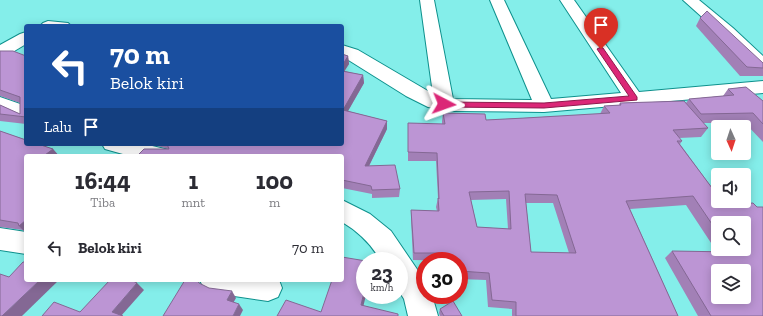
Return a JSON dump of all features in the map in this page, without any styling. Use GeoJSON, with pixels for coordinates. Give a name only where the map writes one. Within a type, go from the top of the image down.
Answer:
{"type":"FeatureCollection","features":[{"type":"Feature","properties":{"kind":"street"},"geometry":{"type":"LineString","coordinates":[[427,0],[444,104]]}},
{"type":"Feature","properties":{"kind":"street"},"geometry":{"type":"LineString","coordinates":[[497,0],[544,106]]}},
{"type":"Feature","properties":{"kind":"street"},"geometry":{"type":"LineString","coordinates":[[567,0],[634,98]]}},
{"type":"Feature","properties":{"kind":"street"},"geometry":{"type":"LineString","coordinates":[[690,0],[727,31],[763,66]]}},
{"type":"Feature","properties":{"kind":"street"},"geometry":{"type":"LineString","coordinates":[[709,0],[763,47]]}},
{"type":"Feature","properties":{"kind":"street"},"geometry":{"type":"LineString","coordinates":[[0,52],[24,38]]}},
{"type":"Feature","properties":{"kind":"street"},"geometry":{"type":"LineString","coordinates":[[344,51],[352,54],[413,92],[435,103],[444,104],[544,106],[763,87]]}},
{"type":"Feature","properties":{"kind":"street"},"geometry":{"type":"LineString","coordinates":[[0,102],[24,113]]}},
{"type":"Feature","properties":{"kind":"street"},"geometry":{"type":"LineString","coordinates":[[121,146],[153,154]]}},
{"type":"Feature","properties":{"kind":"street"},"geometry":{"type":"LineString","coordinates":[[344,211],[362,221],[382,239],[390,252]]}},
{"type":"Feature","properties":{"kind":"street"},"geometry":{"type":"LineString","coordinates":[[0,239],[24,244]]}},
{"type":"Feature","properties":{"kind":"street"},"geometry":{"type":"LineString","coordinates":[[408,280],[417,294],[423,316]]}},
{"type":"Feature","properties":{"kind":"street"},"geometry":{"type":"LineString","coordinates":[[228,282],[268,288]]}},
{"type":"Feature","properties":{"kind":"building"},"geometry":{"type":"Polygon","coordinates":[[[707,11],[763,63],[763,68],[747,67],[700,18],[707,11]]]}},
{"type":"Feature","properties":{"kind":"building"},"geometry":{"type":"Polygon","coordinates":[[[0,51],[13,51],[24,55],[24,117],[0,114],[0,105],[20,114],[20,97],[0,90],[0,51]]]}},
{"type":"Feature","properties":{"kind":"building"},"geometry":{"type":"Polygon","coordinates":[[[344,55],[348,56],[344,63],[344,55]]]}},
{"type":"Feature","properties":{"kind":"building"},"geometry":{"type":"Polygon","coordinates":[[[344,71],[363,75],[344,108],[344,71]]]}},
{"type":"Feature","properties":{"kind":"building"},"geometry":{"type":"Polygon","coordinates":[[[746,87],[763,101],[763,124],[753,113],[701,114],[689,99],[734,95],[728,89],[746,87]]]}},
{"type":"Feature","properties":{"kind":"building"},"geometry":{"type":"Polygon","coordinates":[[[684,101],[708,128],[673,130],[682,141],[677,141],[711,187],[711,208],[751,208],[751,203],[753,203],[757,207],[763,207],[763,316],[711,316],[672,251],[711,252],[711,256],[751,256],[751,216],[711,216],[711,223],[693,196],[626,201],[678,316],[516,316],[516,302],[492,300],[489,273],[468,272],[468,252],[414,253],[411,210],[439,211],[437,153],[408,152],[408,123],[445,124],[443,113],[485,114],[486,120],[610,113],[604,106],[621,105],[620,103],[684,101]],[[509,191],[469,192],[477,227],[511,229],[509,191]],[[525,194],[531,252],[576,253],[557,195],[525,194]]]}},
{"type":"Feature","properties":{"kind":"building"},"geometry":{"type":"Polygon","coordinates":[[[344,110],[387,121],[365,166],[395,165],[400,189],[372,190],[371,186],[344,180],[344,154],[139,154],[144,149],[169,149],[168,146],[344,146],[344,110]]]}},
{"type":"Feature","properties":{"kind":"building"},"geometry":{"type":"Polygon","coordinates":[[[0,131],[24,139],[24,146],[44,146],[53,149],[46,154],[24,154],[24,222],[19,226],[18,223],[0,220],[0,131]]]}},
{"type":"Feature","properties":{"kind":"building"},"geometry":{"type":"Polygon","coordinates":[[[344,257],[356,259],[356,304],[361,304],[398,314],[398,316],[277,316],[286,300],[321,312],[331,282],[344,282],[344,257]]]}},
{"type":"Feature","properties":{"kind":"building"},"geometry":{"type":"Polygon","coordinates":[[[24,262],[24,282],[38,282],[2,316],[0,316],[0,274],[9,277],[24,262]]]}},
{"type":"Feature","properties":{"kind":"building"},"geometry":{"type":"Polygon","coordinates":[[[108,282],[137,283],[112,312],[123,316],[42,316],[54,302],[80,312],[108,282]]]}},
{"type":"Feature","properties":{"kind":"building"},"geometry":{"type":"Polygon","coordinates":[[[184,282],[198,282],[209,288],[232,291],[227,300],[239,304],[233,316],[163,316],[184,282]]]}},
{"type":"Feature","properties":{"kind":"building"},"geometry":{"type":"Polygon","coordinates":[[[448,304],[455,304],[462,316],[444,316],[440,309],[448,304]]]}},
{"type":"Feature","properties":{"kind":"route"},"geometry":{"type":"LineString","coordinates":[[444,104],[544,106],[634,98],[601,49]]}}]}
